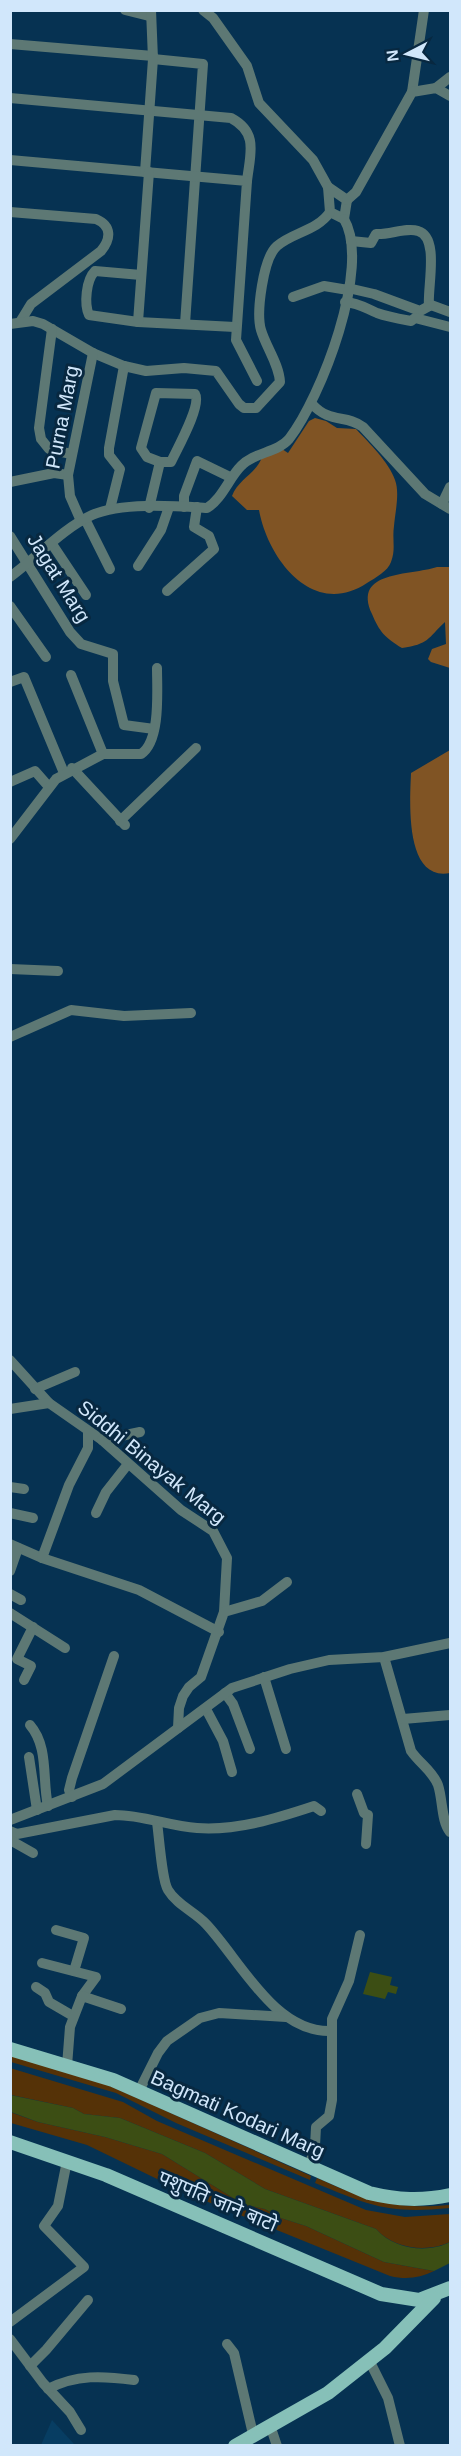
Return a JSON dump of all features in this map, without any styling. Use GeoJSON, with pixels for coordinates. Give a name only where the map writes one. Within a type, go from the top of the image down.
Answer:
{"type":"FeatureCollection","features":[{"type":"Feature","properties":{"kind":"main road","name":"Bagmati Kodari Marg"},"geometry":{"type":"LineString","coordinates":[[10,2049],[139,2091],[369,2193],[389,2198],[427,2200],[450,2196]]}},
{"type":"Feature","properties":{"kind":"main road","name":"पशुपति जाने बाटो"},"geometry":{"type":"LineString","coordinates":[[10,2142],[67,2161],[266,2242],[358,2285],[408,2300],[419,2300],[447,2289]]}},
{"type":"Feature","properties":{"kind":"main road"},"geometry":{"type":"LineString","coordinates":[[235,2445],[328,2393],[369,2360],[447,2289]]}},
{"type":"Feature","properties":{"kind":"street"},"geometry":{"type":"LineString","coordinates":[[125,10],[150,13],[153,57],[138,322]]}},
{"type":"Feature","properties":{"kind":"street"},"geometry":{"type":"LineString","coordinates":[[15,323],[33,321],[93,353],[124,366],[146,371],[184,368],[216,371],[244,408],[260,406],[280,382],[260,326],[264,274],[268,260],[277,246],[320,223],[330,212],[328,187],[313,160],[260,103],[247,66],[213,18],[203,10]]}},
{"type":"Feature","properties":{"kind":"street"},"geometry":{"type":"LineString","coordinates":[[10,577],[83,520],[110,509],[207,508],[213,504],[230,477],[244,462],[287,441],[312,404],[334,354],[348,289],[351,232],[344,219],[344,208],[347,200],[356,192],[412,92],[424,10]]}},
{"type":"Feature","properties":{"kind":"street"},"geometry":{"type":"LineString","coordinates":[[10,44],[153,57],[203,64],[197,177],[185,324]]}},
{"type":"Feature","properties":{"kind":"street"},"geometry":{"type":"LineString","coordinates":[[412,92],[436,88],[450,77]]}},
{"type":"Feature","properties":{"kind":"street"},"geometry":{"type":"LineString","coordinates":[[436,88],[450,96]]}},
{"type":"Feature","properties":{"kind":"street"},"geometry":{"type":"LineString","coordinates":[[10,98],[149,109],[231,118],[240,122],[249,133],[251,141],[236,340],[257,381]]}},
{"type":"Feature","properties":{"kind":"street"},"geometry":{"type":"LineString","coordinates":[[10,160],[247,181]]}},
{"type":"Feature","properties":{"kind":"street"},"geometry":{"type":"LineString","coordinates":[[328,187],[347,200]]}},
{"type":"Feature","properties":{"kind":"street"},"geometry":{"type":"LineString","coordinates":[[10,212],[96,219],[104,223],[109,232],[109,242],[101,251],[31,304],[15,323]]}},
{"type":"Feature","properties":{"kind":"street"},"geometry":{"type":"LineString","coordinates":[[330,212],[344,219]]}},
{"type":"Feature","properties":{"kind":"street"},"geometry":{"type":"LineString","coordinates":[[351,241],[371,243],[376,234],[390,235],[407,230],[419,231],[427,237],[431,256],[429,306]]}},
{"type":"Feature","properties":{"kind":"street"},"geometry":{"type":"LineString","coordinates":[[141,275],[95,272],[89,280],[86,305],[92,317],[138,322],[236,327]]}},
{"type":"Feature","properties":{"kind":"street"},"geometry":{"type":"LineString","coordinates":[[293,297],[324,286],[374,294],[420,311],[429,306],[450,312]]}},
{"type":"Feature","properties":{"kind":"street"},"geometry":{"type":"LineString","coordinates":[[345,302],[361,304],[375,312],[392,317],[411,321],[415,318],[450,327]]}},
{"type":"Feature","properties":{"kind":"street"},"geometry":{"type":"LineString","coordinates":[[52,330],[39,428],[41,439],[49,449],[72,454]]}},
{"type":"Feature","properties":{"kind":"street","name":"Purna Marg"},"geometry":{"type":"LineString","coordinates":[[93,353],[68,475],[70,496],[110,569]]}},
{"type":"Feature","properties":{"kind":"street"},"geometry":{"type":"LineString","coordinates":[[110,509],[120,469],[109,454],[109,448],[124,366]]}},
{"type":"Feature","properties":{"kind":"street"},"geometry":{"type":"LineString","coordinates":[[156,393],[195,394],[197,400],[194,411],[171,462],[160,462],[147,456],[141,448],[156,393]]}},
{"type":"Feature","properties":{"kind":"street"},"geometry":{"type":"LineString","coordinates":[[312,404],[328,417],[356,422],[363,427],[425,494],[446,507],[450,487]]}},
{"type":"Feature","properties":{"kind":"street"},"geometry":{"type":"LineString","coordinates":[[184,507],[184,496],[197,461],[230,477]]}},
{"type":"Feature","properties":{"kind":"street"},"geometry":{"type":"LineString","coordinates":[[149,508],[160,462]]}},
{"type":"Feature","properties":{"kind":"street"},"geometry":{"type":"LineString","coordinates":[[10,482],[54,473],[68,475]]}},
{"type":"Feature","properties":{"kind":"street"},"geometry":{"type":"LineString","coordinates":[[138,566],[161,530],[169,507]]}},
{"type":"Feature","properties":{"kind":"street"},"geometry":{"type":"LineString","coordinates":[[167,591],[214,549],[208,536],[194,527],[197,507]]}},
{"type":"Feature","properties":{"kind":"street","name":"Jagat Marg"},"geometry":{"type":"LineString","coordinates":[[10,536],[29,563],[52,605],[81,644],[113,654],[113,681],[124,725],[154,729]]}},
{"type":"Feature","properties":{"kind":"street"},"geometry":{"type":"LineString","coordinates":[[52,544],[86,595]]}},
{"type":"Feature","properties":{"kind":"street"},"geometry":{"type":"LineString","coordinates":[[10,606],[46,657]]}},
{"type":"Feature","properties":{"kind":"street"},"geometry":{"type":"LineString","coordinates":[[10,839],[49,788],[68,771],[103,754],[141,754],[152,742],[157,668]]}},
{"type":"Feature","properties":{"kind":"street"},"geometry":{"type":"LineString","coordinates":[[71,675],[103,754]]}},
{"type":"Feature","properties":{"kind":"street"},"geometry":{"type":"LineString","coordinates":[[10,682],[24,677],[68,771],[123,823],[196,748]]}},
{"type":"Feature","properties":{"kind":"street"},"geometry":{"type":"LineString","coordinates":[[10,782],[35,771],[49,788]]}},
{"type":"Feature","properties":{"kind":"street"},"geometry":{"type":"LineString","coordinates":[[10,969],[58,971]]}},
{"type":"Feature","properties":{"kind":"street"},"geometry":{"type":"LineString","coordinates":[[10,1037],[71,1010],[124,1016],[191,1013]]}},
{"type":"Feature","properties":{"kind":"street","name":"Siddhi Binayak Marg"},"geometry":{"type":"LineString","coordinates":[[10,1360],[49,1403],[102,1440],[181,1510],[213,1531],[219,1539],[227,1558],[224,1612],[219,1632],[201,1677],[189,1686],[183,1696],[179,1708],[178,1728]]}},
{"type":"Feature","properties":{"kind":"street"},"geometry":{"type":"LineString","coordinates":[[35,1389],[75,1372]]}},
{"type":"Feature","properties":{"kind":"street"},"geometry":{"type":"LineString","coordinates":[[10,1409],[49,1403]]}},
{"type":"Feature","properties":{"kind":"street"},"geometry":{"type":"LineString","coordinates":[[42,1558],[69,1485],[88,1448],[88,1431]]}},
{"type":"Feature","properties":{"kind":"street"},"geometry":{"type":"LineString","coordinates":[[102,1440],[140,1432]]}},
{"type":"Feature","properties":{"kind":"street"},"geometry":{"type":"LineString","coordinates":[[96,1513],[106,1492],[129,1464]]}},
{"type":"Feature","properties":{"kind":"street"},"geometry":{"type":"LineString","coordinates":[[10,1487],[24,1489]]}},
{"type":"Feature","properties":{"kind":"street"},"geometry":{"type":"LineString","coordinates":[[10,1513],[33,1518]]}},
{"type":"Feature","properties":{"kind":"street"},"geometry":{"type":"LineString","coordinates":[[10,1571],[14,1546],[42,1558],[139,1590],[219,1632]]}},
{"type":"Feature","properties":{"kind":"street"},"geometry":{"type":"LineString","coordinates":[[224,1612],[262,1601],[287,1582]]}},
{"type":"Feature","properties":{"kind":"street"},"geometry":{"type":"LineString","coordinates":[[10,1594],[21,1600]]}},
{"type":"Feature","properties":{"kind":"street"},"geometry":{"type":"LineString","coordinates":[[10,1612],[65,1648]]}},
{"type":"Feature","properties":{"kind":"street"},"geometry":{"type":"LineString","coordinates":[[24,1680],[31,1666],[17,1659],[33,1628]]}},
{"type":"Feature","properties":{"kind":"street"},"geometry":{"type":"LineString","coordinates":[[10,1820],[72,1797],[118,1774],[225,1693],[264,1677],[342,1658],[384,1657],[450,1643]]}},
{"type":"Feature","properties":{"kind":"street"},"geometry":{"type":"LineString","coordinates":[[72,1797],[69,1790],[72,1778],[114,1656]]}},
{"type":"Feature","properties":{"kind":"street"},"geometry":{"type":"LineString","coordinates":[[384,1657],[411,1751],[417,1760],[431,1770],[438,1786],[444,1806],[446,1825],[450,1832]]}},
{"type":"Feature","properties":{"kind":"street"},"geometry":{"type":"LineString","coordinates":[[264,1677],[286,1749]]}},
{"type":"Feature","properties":{"kind":"street"},"geometry":{"type":"LineString","coordinates":[[225,1693],[236,1711],[250,1749]]}},
{"type":"Feature","properties":{"kind":"street"},"geometry":{"type":"LineString","coordinates":[[206,1708],[223,1741],[232,1772]]}},
{"type":"Feature","properties":{"kind":"street"},"geometry":{"type":"LineString","coordinates":[[403,1719],[450,1715]]}},
{"type":"Feature","properties":{"kind":"street"},"geometry":{"type":"LineString","coordinates":[[30,1725],[38,1735],[41,1746],[42,1808]]}},
{"type":"Feature","properties":{"kind":"street"},"geometry":{"type":"LineString","coordinates":[[29,1757],[42,1808]]}},
{"type":"Feature","properties":{"kind":"street"},"geometry":{"type":"LineString","coordinates":[[357,1794],[364,1813],[368,1815],[366,1845]]}},
{"type":"Feature","properties":{"kind":"street"},"geometry":{"type":"LineString","coordinates":[[10,1831],[17,1834],[115,1815],[131,1815],[157,1822],[212,1829],[260,1821],[315,1806],[321,1811]]}},
{"type":"Feature","properties":{"kind":"street"},"geometry":{"type":"LineString","coordinates":[[157,1822],[167,1890],[186,1909],[204,1922],[249,1980],[286,2017],[308,2028],[330,2031]]}},
{"type":"Feature","properties":{"kind":"street"},"geometry":{"type":"LineString","coordinates":[[10,1840],[33,1853]]}},
{"type":"Feature","properties":{"kind":"street"},"geometry":{"type":"LineString","coordinates":[[56,1930],[84,1938],[74,1971]]}},
{"type":"Feature","properties":{"kind":"street"},"geometry":{"type":"LineString","coordinates":[[309,2167],[315,2146],[316,2127],[329,2116],[332,2100],[330,2031],[332,2019],[349,1981],[360,1935]]}},
{"type":"Feature","properties":{"kind":"street"},"geometry":{"type":"LineString","coordinates":[[42,1963],[96,1977],[82,1996],[73,2016],[67,2066]]}},
{"type":"Feature","properties":{"kind":"street"},"geometry":{"type":"LineString","coordinates":[[36,1987],[45,1993],[50,2002],[73,2016]]}},
{"type":"Feature","properties":{"kind":"street"},"geometry":{"type":"LineString","coordinates":[[82,1996],[121,2009]]}},
{"type":"Feature","properties":{"kind":"street"},"geometry":{"type":"LineString","coordinates":[[139,2091],[158,2053],[167,2041],[200,2018],[219,2013],[286,2017]]}},
{"type":"Feature","properties":{"kind":"street"},"geometry":{"type":"LineString","coordinates":[[10,2322],[84,2267],[44,2226],[58,2206],[67,2161]]}},
{"type":"Feature","properties":{"kind":"street"},"geometry":{"type":"LineString","coordinates":[[30,2366],[88,2300]]}},
{"type":"Feature","properties":{"kind":"street"},"geometry":{"type":"LineString","coordinates":[[10,2339],[48,2389],[70,2412],[81,2430]]}},
{"type":"Feature","properties":{"kind":"street"},"geometry":{"type":"LineString","coordinates":[[227,2344],[234,2354],[254,2434]]}},
{"type":"Feature","properties":{"kind":"street"},"geometry":{"type":"LineString","coordinates":[[369,2360],[388,2398],[400,2445]]}},
{"type":"Feature","properties":{"kind":"street"},"geometry":{"type":"LineString","coordinates":[[48,2389],[63,2381],[87,2377],[134,2380]]}},
{"type":"Feature","properties":{"kind":"street"},"geometry":{"type":"LineString","coordinates":[[270,2425],[277,2445]]}},
{"type":"Feature","properties":{"kind":"shaded area"},"geometry":{"type":"Polygon","coordinates":[[[315,418],[326,421],[337,428],[356,429],[383,460],[392,473],[396,485],[394,549],[391,562],[377,577],[347,592],[329,594],[311,589],[296,578],[272,547],[259,510],[247,510],[232,496],[238,485],[256,468],[262,457],[282,449],[288,453],[309,421],[315,418]]]}},
{"type":"Feature","properties":{"kind":"shaded area"},"geometry":{"type":"Polygon","coordinates":[[[437,567],[450,567],[450,668],[428,659],[432,649],[446,644],[445,622],[423,642],[402,648],[380,630],[368,600],[370,589],[387,577],[437,567]]]}},
{"type":"Feature","properties":{"kind":"shaded area"},"geometry":{"type":"Polygon","coordinates":[[[450,750],[450,873],[435,872],[424,865],[417,852],[413,836],[410,801],[411,773],[450,750]]]}},
{"type":"Feature","properties":{"kind":"shaded area"},"geometry":{"type":"Polygon","coordinates":[[[370,1972],[392,1977],[390,1985],[398,1987],[396,1994],[388,1992],[385,1999],[363,1994],[370,1972]]]}},
{"type":"Feature","properties":{"kind":"shaded area"},"geometry":{"type":"Polygon","coordinates":[[[10,2055],[110,2086],[311,2176],[310,2180],[176,2123],[116,2093],[11,2062],[10,2055]]]}},
{"type":"Feature","properties":{"kind":"shaded area"},"geometry":{"type":"Polygon","coordinates":[[[10,2068],[123,2102],[157,2121],[366,2210],[405,2217],[450,2214],[450,2242],[421,2248],[401,2245],[383,2236],[376,2229],[265,2189],[205,2153],[120,2118],[84,2114],[73,2108],[11,2095],[10,2068]]]}},
{"type":"Feature","properties":{"kind":"shaded area"},"geometry":{"type":"Polygon","coordinates":[[[10,2095],[73,2108],[84,2114],[120,2118],[205,2153],[265,2189],[376,2229],[383,2236],[401,2245],[411,2248],[432,2248],[450,2242],[450,2263],[434,2271],[384,2262],[265,2209],[243,2204],[162,2154],[105,2137],[38,2122],[11,2112],[10,2095]]]}},
{"type":"Feature","properties":{"kind":"shaded area"},"geometry":{"type":"Polygon","coordinates":[[[10,2112],[38,2122],[105,2137],[162,2154],[243,2204],[265,2209],[384,2262],[434,2271],[413,2278],[390,2276],[186,2193],[87,2145],[11,2123],[10,2112]]]}},
{"type":"Feature","properties":{"kind":"shaded area"},"geometry":{"type":"Polygon","coordinates":[[[317,2178],[381,2202],[412,2206],[449,2205],[450,2208],[411,2210],[366,2203],[315,2183],[317,2178]]]}},
{"type":"Feature","properties":{"kind":"shaded area"},"geometry":{"type":"Polygon","coordinates":[[[52,2420],[74,2444],[73,2445],[41,2445],[52,2420]]]}}]}
